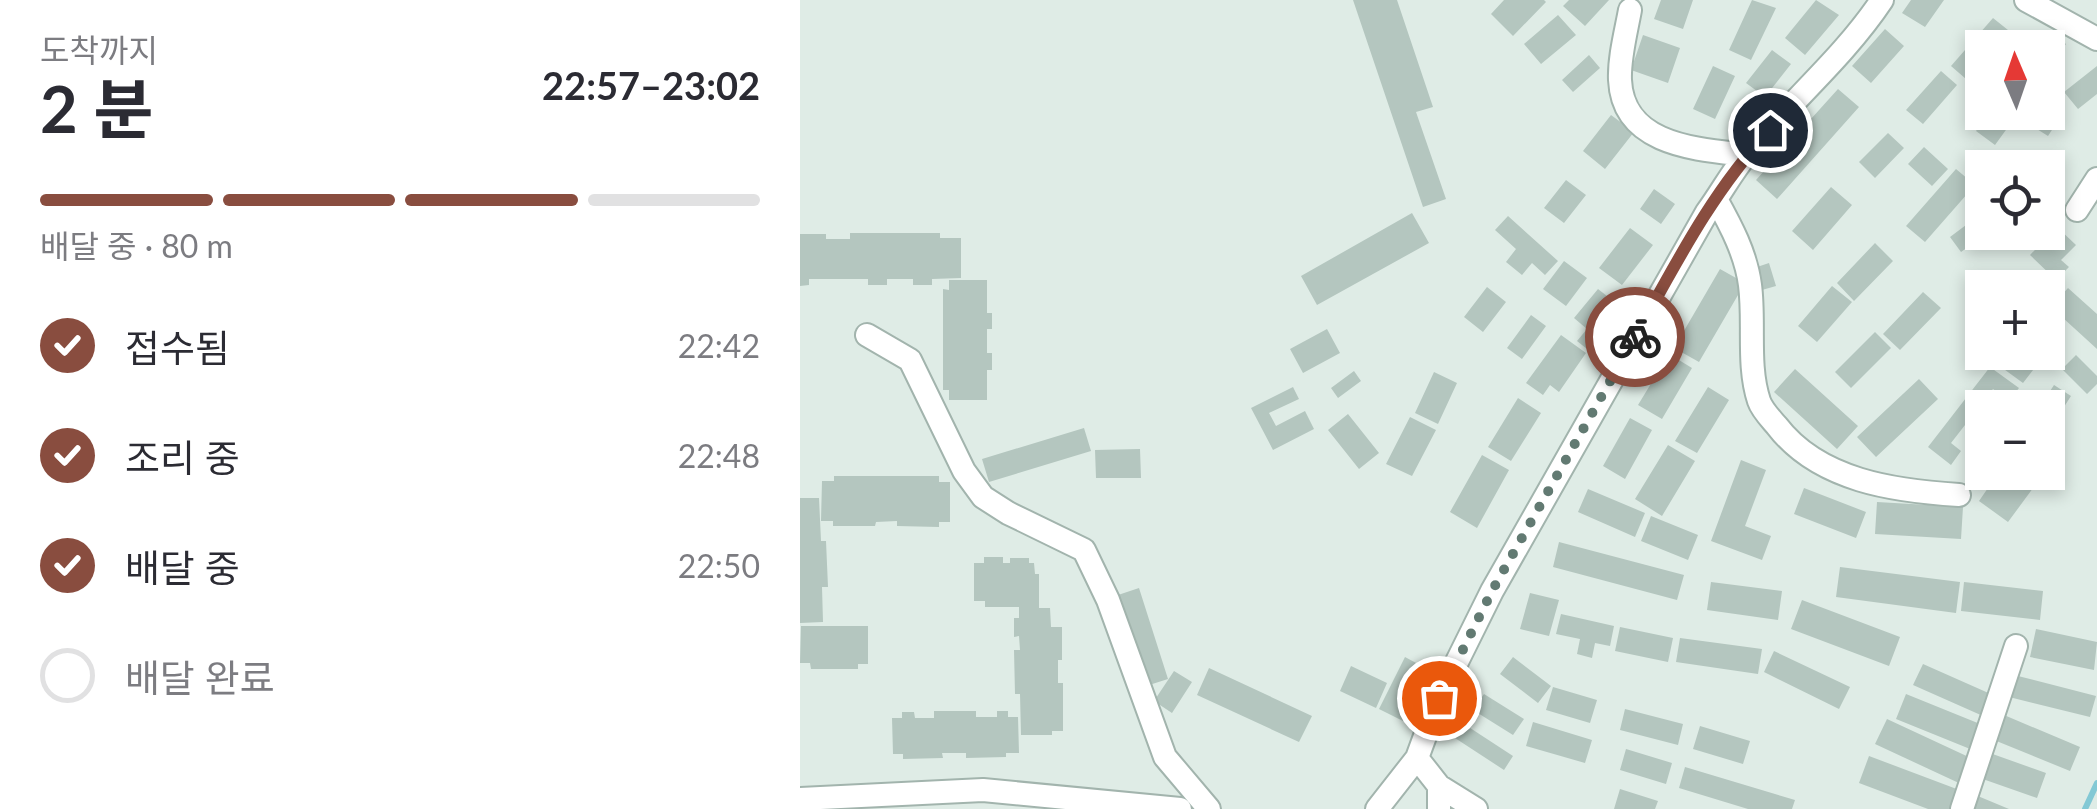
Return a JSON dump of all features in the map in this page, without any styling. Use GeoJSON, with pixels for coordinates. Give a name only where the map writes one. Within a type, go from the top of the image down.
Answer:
{"type":"FeatureCollection","features":[{"type":"Feature","properties":{"kind":"street"},"geometry":{"type":"LineString","coordinates":[[1377,809],[1416,758],[1439,698],[1492,591],[1716,199],[1746,155],[1817,80],[1882,0]]}},
{"type":"Feature","properties":{"kind":"street"},"geometry":{"type":"LineString","coordinates":[[2026,0],[2097,39]]}},
{"type":"Feature","properties":{"kind":"street"},"geometry":{"type":"LineString","coordinates":[[1630,10],[1619,76],[1622,101],[1634,123],[1663,140],[1746,155]]}},
{"type":"Feature","properties":{"kind":"street"},"geometry":{"type":"LineString","coordinates":[[2077,210],[2097,179]]}},
{"type":"Feature","properties":{"kind":"street"},"geometry":{"type":"LineString","coordinates":[[1716,199],[1732,228],[1750,284],[1759,404],[1786,438],[1822,464],[1853,478],[1915,492],[1959,496]]}},
{"type":"Feature","properties":{"kind":"street"},"geometry":{"type":"LineString","coordinates":[[867,335],[910,360],[964,471],[983,497],[1084,550],[1108,600],[1166,757],[1209,809]]}},
{"type":"Feature","properties":{"kind":"street"},"geometry":{"type":"LineString","coordinates":[[1962,809],[2016,646]]}},
{"type":"Feature","properties":{"kind":"street"},"geometry":{"type":"LineString","coordinates":[[1416,758],[1439,797],[1476,809]]}},
{"type":"Feature","properties":{"kind":"street"},"geometry":{"type":"LineString","coordinates":[[800,799],[984,790],[1180,809]]}},
{"type":"Feature","properties":{"kind":"building"},"geometry":{"type":"Polygon","coordinates":[[[1353,0],[1397,0],[1433,107],[1416,112],[1446,199],[1423,207],[1353,0]]]}},
{"type":"Feature","properties":{"kind":"building"},"geometry":{"type":"Polygon","coordinates":[[[1504,0],[1546,2],[1513,36],[1491,14],[1504,0]]]}},
{"type":"Feature","properties":{"kind":"building"},"geometry":{"type":"Polygon","coordinates":[[[1569,0],[1609,0],[1585,26],[1563,6],[1569,0]]]}},
{"type":"Feature","properties":{"kind":"building"},"geometry":{"type":"Polygon","coordinates":[[[1661,0],[1693,0],[1683,29],[1654,19],[1661,0]]]}},
{"type":"Feature","properties":{"kind":"building"},"geometry":{"type":"Polygon","coordinates":[[[1752,0],[1776,8],[1751,60],[1729,50],[1752,0]]]}},
{"type":"Feature","properties":{"kind":"building"},"geometry":{"type":"Polygon","coordinates":[[[1816,0],[1839,15],[1805,55],[1785,38],[1816,0]]]}},
{"type":"Feature","properties":{"kind":"building"},"geometry":{"type":"Polygon","coordinates":[[[1911,0],[1944,0],[1925,27],[1902,13],[1911,0]]]}},
{"type":"Feature","properties":{"kind":"building"},"geometry":{"type":"Polygon","coordinates":[[[1558,15],[1576,35],[1541,64],[1524,44],[1558,15]]]}},
{"type":"Feature","properties":{"kind":"building"},"geometry":{"type":"Polygon","coordinates":[[[1993,18],[2008,30],[1982,30],[1993,18]]]}},
{"type":"Feature","properties":{"kind":"building"},"geometry":{"type":"Polygon","coordinates":[[[1885,29],[1904,46],[1871,83],[1852,66],[1885,29]]]}},
{"type":"Feature","properties":{"kind":"building"},"geometry":{"type":"Polygon","coordinates":[[[1643,35],[1680,48],[1668,83],[1631,70],[1643,35]]]}},
{"type":"Feature","properties":{"kind":"building"},"geometry":{"type":"Polygon","coordinates":[[[1772,50],[1791,64],[1765,97],[1746,83],[1772,50]]]}},
{"type":"Feature","properties":{"kind":"building"},"geometry":{"type":"Polygon","coordinates":[[[1965,50],[1965,78],[1951,66],[1965,50]]]}},
{"type":"Feature","properties":{"kind":"building"},"geometry":{"type":"Polygon","coordinates":[[[1589,55],[1600,68],[1573,92],[1562,80],[1589,55]]]}},
{"type":"Feature","properties":{"kind":"building"},"geometry":{"type":"Polygon","coordinates":[[[1713,66],[1735,76],[1715,119],[1693,109],[1713,66]]]}},
{"type":"Feature","properties":{"kind":"building"},"geometry":{"type":"Polygon","coordinates":[[[2097,66],[2097,94],[2078,109],[2065,91],[2097,66]]]}},
{"type":"Feature","properties":{"kind":"building"},"geometry":{"type":"Polygon","coordinates":[[[1941,71],[1957,85],[1923,124],[1906,110],[1941,71]]]}},
{"type":"Feature","properties":{"kind":"building"},"geometry":{"type":"Polygon","coordinates":[[[1838,89],[1859,107],[1777,199],[1756,180],[1838,89]]]}},
{"type":"Feature","properties":{"kind":"building"},"geometry":{"type":"Polygon","coordinates":[[[1611,115],[1634,132],[1605,169],[1583,151],[1611,115]]]}},
{"type":"Feature","properties":{"kind":"building"},"geometry":{"type":"Polygon","coordinates":[[[1977,130],[2006,130],[1995,145],[1977,130]]]}},
{"type":"Feature","properties":{"kind":"building"},"geometry":{"type":"Polygon","coordinates":[[[1888,133],[1904,148],[1875,178],[1859,162],[1888,133]]]}},
{"type":"Feature","properties":{"kind":"building"},"geometry":{"type":"Polygon","coordinates":[[[1924,147],[1948,169],[1932,186],[1908,164],[1924,147]]]}},
{"type":"Feature","properties":{"kind":"building"},"geometry":{"type":"Polygon","coordinates":[[[1956,169],[1965,177],[1965,196],[1925,242],[1906,226],[1956,169]]]}},
{"type":"Feature","properties":{"kind":"building"},"geometry":{"type":"Polygon","coordinates":[[[1566,180],[1586,195],[1564,223],[1544,208],[1566,180]]]}},
{"type":"Feature","properties":{"kind":"building"},"geometry":{"type":"Polygon","coordinates":[[[1831,187],[1852,205],[1813,250],[1792,231],[1831,187]]]}},
{"type":"Feature","properties":{"kind":"building"},"geometry":{"type":"Polygon","coordinates":[[[1654,189],[1675,204],[1661,224],[1640,209],[1654,189]]]}},
{"type":"Feature","properties":{"kind":"building"},"geometry":{"type":"Polygon","coordinates":[[[1412,213],[1429,243],[1317,305],[1301,276],[1412,213]]]}},
{"type":"Feature","properties":{"kind":"building"},"geometry":{"type":"Polygon","coordinates":[[[1508,216],[1558,261],[1545,275],[1532,263],[1522,275],[1506,262],[1516,249],[1495,230],[1508,216]]]}},
{"type":"Feature","properties":{"kind":"building"},"geometry":{"type":"Polygon","coordinates":[[[1965,226],[1965,249],[1961,252],[1950,237],[1965,226]]]}},
{"type":"Feature","properties":{"kind":"building"},"geometry":{"type":"Polygon","coordinates":[[[1630,228],[1653,245],[1622,285],[1599,268],[1630,228]]]}},
{"type":"Feature","properties":{"kind":"building"},"geometry":{"type":"Polygon","coordinates":[[[850,233],[940,233],[940,238],[961,238],[961,278],[932,279],[932,285],[913,285],[913,279],[887,279],[887,285],[868,285],[868,279],[809,279],[809,285],[800,286],[800,234],[850,239],[850,233]]]}},
{"type":"Feature","properties":{"kind":"building"},"geometry":{"type":"Polygon","coordinates":[[[2065,235],[2076,245],[2061,260],[2069,267],[2065,271],[2046,270],[2030,255],[2035,250],[2065,250],[2065,235]]]}},
{"type":"Feature","properties":{"kind":"building"},"geometry":{"type":"Polygon","coordinates":[[[1875,243],[1893,261],[1854,301],[1837,283],[1875,243]]]}},
{"type":"Feature","properties":{"kind":"building"},"geometry":{"type":"Polygon","coordinates":[[[1564,261],[1587,278],[1566,306],[1543,289],[1564,261]]]}},
{"type":"Feature","properties":{"kind":"building"},"geometry":{"type":"Polygon","coordinates":[[[1769,263],[1776,286],[1762,290],[1754,268],[1769,263]]]}},
{"type":"Feature","properties":{"kind":"building"},"geometry":{"type":"Polygon","coordinates":[[[1720,269],[1745,283],[1699,362],[1674,348],[1720,269]]]}},
{"type":"Feature","properties":{"kind":"building"},"geometry":{"type":"Polygon","coordinates":[[[949,280],[987,280],[987,313],[992,313],[992,329],[987,329],[987,353],[992,353],[992,370],[987,370],[987,400],[949,400],[949,390],[943,390],[943,289],[949,290],[949,280]]]}},
{"type":"Feature","properties":{"kind":"building"},"geometry":{"type":"Polygon","coordinates":[[[1832,286],[1852,302],[1817,342],[1798,326],[1832,286]]]}},
{"type":"Feature","properties":{"kind":"building"},"geometry":{"type":"Polygon","coordinates":[[[1487,287],[1506,302],[1483,332],[1464,317],[1487,287]]]}},
{"type":"Feature","properties":{"kind":"building"},"geometry":{"type":"Polygon","coordinates":[[[2068,288],[2097,314],[2097,349],[2065,320],[2068,288]]]}},
{"type":"Feature","properties":{"kind":"building"},"geometry":{"type":"Polygon","coordinates":[[[1598,289],[1621,307],[1587,349],[1577,341],[1587,329],[1574,318],[1598,289]]]}},
{"type":"Feature","properties":{"kind":"building"},"geometry":{"type":"Polygon","coordinates":[[[1923,292],[1941,308],[1900,350],[1883,334],[1923,292]]]}},
{"type":"Feature","properties":{"kind":"building"},"geometry":{"type":"Polygon","coordinates":[[[1531,315],[1546,326],[1522,359],[1507,348],[1531,315]]]}},
{"type":"Feature","properties":{"kind":"building"},"geometry":{"type":"Polygon","coordinates":[[[1327,329],[1340,353],[1303,373],[1290,349],[1327,329]]]}},
{"type":"Feature","properties":{"kind":"building"},"geometry":{"type":"Polygon","coordinates":[[[1875,332],[1891,348],[1851,388],[1835,372],[1875,332]]]}},
{"type":"Feature","properties":{"kind":"building"},"geometry":{"type":"Polygon","coordinates":[[[1561,335],[1586,353],[1559,392],[1550,385],[1543,395],[1526,383],[1561,335]]]}},
{"type":"Feature","properties":{"kind":"building"},"geometry":{"type":"Polygon","coordinates":[[[1669,354],[1692,368],[1662,419],[1638,405],[1669,354]]]}},
{"type":"Feature","properties":{"kind":"building"},"geometry":{"type":"Polygon","coordinates":[[[2076,355],[2097,376],[2097,384],[2087,394],[2063,370],[2076,355]]]}},
{"type":"Feature","properties":{"kind":"building"},"geometry":{"type":"Polygon","coordinates":[[[1795,369],[1858,426],[1837,449],[1774,392],[1795,369]]]}},
{"type":"Feature","properties":{"kind":"building"},"geometry":{"type":"Polygon","coordinates":[[[1988,370],[1994,370],[2019,388],[2017,390],[1972,390],[1988,370]]]}},
{"type":"Feature","properties":{"kind":"building"},"geometry":{"type":"Polygon","coordinates":[[[2005,370],[2033,370],[2023,383],[2005,370]]]}},
{"type":"Feature","properties":{"kind":"building"},"geometry":{"type":"Polygon","coordinates":[[[1354,371],[1361,381],[1338,398],[1331,388],[1354,371]]]}},
{"type":"Feature","properties":{"kind":"building"},"geometry":{"type":"Polygon","coordinates":[[[1434,372],[1457,383],[1438,424],[1415,413],[1434,372]]]}},
{"type":"Feature","properties":{"kind":"building"},"geometry":{"type":"Polygon","coordinates":[[[1919,379],[1938,399],[1876,457],[1857,437],[1919,379]]]}},
{"type":"Feature","properties":{"kind":"building"},"geometry":{"type":"Polygon","coordinates":[[[1293,387],[1299,399],[1269,413],[1276,426],[1305,411],[1314,429],[1273,450],[1251,408],[1293,387]]]}},
{"type":"Feature","properties":{"kind":"building"},"geometry":{"type":"Polygon","coordinates":[[[1708,387],[1729,400],[1697,453],[1675,441],[1708,387]]]}},
{"type":"Feature","properties":{"kind":"building"},"geometry":{"type":"Polygon","coordinates":[[[1518,398],[1541,413],[1511,461],[1488,447],[1518,398]]]}},
{"type":"Feature","properties":{"kind":"building"},"geometry":{"type":"Polygon","coordinates":[[[1965,399],[1965,425],[1951,443],[1961,451],[1951,465],[1928,447],[1965,399]]]}},
{"type":"Feature","properties":{"kind":"building"},"geometry":{"type":"Polygon","coordinates":[[[1348,414],[1379,453],[1359,469],[1328,430],[1348,414]]]}},
{"type":"Feature","properties":{"kind":"building"},"geometry":{"type":"Polygon","coordinates":[[[1410,417],[1436,430],[1412,476],[1386,464],[1410,417]]]}},
{"type":"Feature","properties":{"kind":"building"},"geometry":{"type":"Polygon","coordinates":[[[1630,418],[1652,430],[1625,479],[1603,466],[1630,418]]]}},
{"type":"Feature","properties":{"kind":"building"},"geometry":{"type":"Polygon","coordinates":[[[1084,428],[1091,451],[989,482],[982,459],[1084,428]]]}},
{"type":"Feature","properties":{"kind":"building"},"geometry":{"type":"Polygon","coordinates":[[[1668,445],[1695,461],[1662,516],[1635,499],[1668,445]]]}},
{"type":"Feature","properties":{"kind":"building"},"geometry":{"type":"Polygon","coordinates":[[[1140,449],[1141,478],[1096,478],[1095,450],[1140,449]]]}},
{"type":"Feature","properties":{"kind":"building"},"geometry":{"type":"Polygon","coordinates":[[[1482,455],[1509,470],[1477,528],[1450,512],[1482,455]]]}},
{"type":"Feature","properties":{"kind":"building"},"geometry":{"type":"Polygon","coordinates":[[[1741,460],[1766,470],[1745,526],[1771,536],[1762,560],[1711,541],[1741,460]]]}},
{"type":"Feature","properties":{"kind":"building"},"geometry":{"type":"Polygon","coordinates":[[[834,476],[939,476],[939,482],[950,482],[950,522],[939,522],[939,527],[897,526],[897,521],[876,522],[875,526],[833,526],[833,521],[821,521],[822,481],[834,481],[834,476]]]}},
{"type":"Feature","properties":{"kind":"building"},"geometry":{"type":"Polygon","coordinates":[[[1804,488],[1866,512],[1856,538],[1794,514],[1804,488]]]}},
{"type":"Feature","properties":{"kind":"building"},"geometry":{"type":"Polygon","coordinates":[[[1588,489],[1645,513],[1635,537],[1578,512],[1588,489]]]}},
{"type":"Feature","properties":{"kind":"building"},"geometry":{"type":"Polygon","coordinates":[[[1987,490],[2032,490],[2008,522],[1979,501],[1987,490]]]}},
{"type":"Feature","properties":{"kind":"building"},"geometry":{"type":"Polygon","coordinates":[[[800,498],[819,498],[828,587],[822,587],[823,622],[800,623],[800,498]]]}},
{"type":"Feature","properties":{"kind":"building"},"geometry":{"type":"Polygon","coordinates":[[[1877,502],[1963,507],[1961,539],[1875,534],[1877,502]]]}},
{"type":"Feature","properties":{"kind":"building"},"geometry":{"type":"Polygon","coordinates":[[[1651,516],[1698,535],[1688,560],[1641,541],[1651,516]]]}},
{"type":"Feature","properties":{"kind":"building"},"geometry":{"type":"Polygon","coordinates":[[[1559,542],[1684,575],[1677,600],[1553,567],[1559,542]]]}},
{"type":"Feature","properties":{"kind":"building"},"geometry":{"type":"Polygon","coordinates":[[[984,557],[1003,557],[1003,563],[1010,563],[1010,558],[1029,558],[1035,574],[1039,574],[1039,608],[1050,608],[1051,627],[1062,627],[1058,683],[1063,683],[1063,731],[1021,735],[1014,650],[1020,650],[1019,636],[1014,637],[1014,618],[1019,618],[1019,607],[985,607],[985,601],[974,601],[974,563],[984,563],[984,557]]]}},
{"type":"Feature","properties":{"kind":"building"},"geometry":{"type":"Polygon","coordinates":[[[1840,567],[1960,582],[1956,613],[1836,597],[1840,567]]]}},
{"type":"Feature","properties":{"kind":"building"},"geometry":{"type":"Polygon","coordinates":[[[1711,582],[1782,591],[1778,620],[1707,610],[1711,582]]]}},
{"type":"Feature","properties":{"kind":"building"},"geometry":{"type":"Polygon","coordinates":[[[1964,582],[2043,591],[2040,620],[1961,611],[1964,582]]]}},
{"type":"Feature","properties":{"kind":"building"},"geometry":{"type":"Polygon","coordinates":[[[1139,588],[1168,679],[1146,686],[1118,595],[1139,588]]]}},
{"type":"Feature","properties":{"kind":"building"},"geometry":{"type":"Polygon","coordinates":[[[1530,593],[1559,600],[1549,636],[1520,629],[1530,593]]]}},
{"type":"Feature","properties":{"kind":"building"},"geometry":{"type":"Polygon","coordinates":[[[1802,600],[1900,637],[1889,666],[1791,629],[1802,600]]]}},
{"type":"Feature","properties":{"kind":"building"},"geometry":{"type":"Polygon","coordinates":[[[1561,614],[1614,626],[1610,646],[1595,643],[1592,658],[1577,654],[1580,639],[1556,634],[1561,614]]]}},
{"type":"Feature","properties":{"kind":"building"},"geometry":{"type":"Polygon","coordinates":[[[801,626],[868,626],[868,664],[858,664],[858,669],[811,669],[810,663],[800,663],[801,626]]]}},
{"type":"Feature","properties":{"kind":"building"},"geometry":{"type":"Polygon","coordinates":[[[1620,627],[1673,638],[1668,662],[1615,651],[1620,627]]]}},
{"type":"Feature","properties":{"kind":"building"},"geometry":{"type":"Polygon","coordinates":[[[2036,629],[2097,642],[2094,670],[2030,657],[2036,629]]]}},
{"type":"Feature","properties":{"kind":"building"},"geometry":{"type":"Polygon","coordinates":[[[1680,638],[1762,649],[1758,674],[1676,662],[1680,638]]]}},
{"type":"Feature","properties":{"kind":"building"},"geometry":{"type":"Polygon","coordinates":[[[1774,651],[1850,687],[1839,709],[1764,672],[1774,651]]]}},
{"type":"Feature","properties":{"kind":"building"},"geometry":{"type":"Polygon","coordinates":[[[1405,657],[1429,670],[1403,721],[1379,709],[1405,657]]]}},
{"type":"Feature","properties":{"kind":"building"},"geometry":{"type":"Polygon","coordinates":[[[1513,657],[1551,686],[1538,703],[1500,674],[1513,657]]]}},
{"type":"Feature","properties":{"kind":"building"},"geometry":{"type":"Polygon","coordinates":[[[1923,664],[2002,699],[1992,720],[1913,685],[1923,664]]]}},
{"type":"Feature","properties":{"kind":"building"},"geometry":{"type":"Polygon","coordinates":[[[1351,666],[1387,683],[1376,708],[1340,691],[1351,666]]]}},
{"type":"Feature","properties":{"kind":"building"},"geometry":{"type":"Polygon","coordinates":[[[1209,668],[1312,716],[1299,742],[1197,695],[1209,668]]]}},
{"type":"Feature","properties":{"kind":"building"},"geometry":{"type":"Polygon","coordinates":[[[1174,671],[1192,682],[1172,713],[1154,701],[1174,671]]]}},
{"type":"Feature","properties":{"kind":"building"},"geometry":{"type":"Polygon","coordinates":[[[2014,675],[2096,696],[2090,717],[2009,697],[2014,675]]]}},
{"type":"Feature","properties":{"kind":"building"},"geometry":{"type":"Polygon","coordinates":[[[1553,687],[1597,700],[1590,723],[1546,710],[1553,687]]]}},
{"type":"Feature","properties":{"kind":"building"},"geometry":{"type":"Polygon","coordinates":[[[1484,694],[1524,719],[1513,735],[1473,710],[1484,694]]]}},
{"type":"Feature","properties":{"kind":"building"},"geometry":{"type":"Polygon","coordinates":[[[1906,694],[1990,728],[1980,753],[1896,719],[1906,694]]]}},
{"type":"Feature","properties":{"kind":"building"},"geometry":{"type":"Polygon","coordinates":[[[1625,709],[1683,724],[1678,745],[1620,730],[1625,709]]]}},
{"type":"Feature","properties":{"kind":"building"},"geometry":{"type":"Polygon","coordinates":[[[934,711],[976,711],[976,717],[997,717],[997,711],[1008,711],[1008,717],[1018,717],[1019,753],[966,758],[966,753],[942,753],[943,758],[903,759],[903,754],[893,754],[892,718],[902,718],[902,712],[914,712],[915,718],[934,718],[934,711]]]}},
{"type":"Feature","properties":{"kind":"building"},"geometry":{"type":"Polygon","coordinates":[[[2004,715],[2080,747],[2070,771],[1994,740],[2004,715]]]}},
{"type":"Feature","properties":{"kind":"building"},"geometry":{"type":"Polygon","coordinates":[[[1887,719],[1973,759],[1961,784],[1875,744],[1887,719]]]}},
{"type":"Feature","properties":{"kind":"building"},"geometry":{"type":"Polygon","coordinates":[[[1533,722],[1592,740],[1585,763],[1526,746],[1533,722]]]}},
{"type":"Feature","properties":{"kind":"building"},"geometry":{"type":"Polygon","coordinates":[[[1464,724],[1513,756],[1504,770],[1455,738],[1464,724]]]}},
{"type":"Feature","properties":{"kind":"building"},"geometry":{"type":"Polygon","coordinates":[[[1700,726],[1750,741],[1743,764],[1693,749],[1700,726]]]}},
{"type":"Feature","properties":{"kind":"building"},"geometry":{"type":"Polygon","coordinates":[[[1626,749],[1672,763],[1666,784],[1620,770],[1626,749]]]}},
{"type":"Feature","properties":{"kind":"building"},"geometry":{"type":"Polygon","coordinates":[[[1987,752],[2046,773],[2037,798],[1977,777],[1987,752]]]}},
{"type":"Feature","properties":{"kind":"building"},"geometry":{"type":"Polygon","coordinates":[[[1869,756],[1962,791],[1955,809],[1928,809],[1859,783],[1869,756]]]}},
{"type":"Feature","properties":{"kind":"building"},"geometry":{"type":"Polygon","coordinates":[[[1685,767],[1795,800],[1792,809],[1748,809],[1679,788],[1685,767]]]}},
{"type":"Feature","properties":{"kind":"building"},"geometry":{"type":"Polygon","coordinates":[[[1620,789],[1658,801],[1655,809],[1614,809],[1620,789]]]}},
{"type":"Feature","properties":{"kind":"building"},"geometry":{"type":"Polygon","coordinates":[[[1973,794],[2009,809],[1967,809],[1973,794]]]}},
{"type":"Feature","properties":{"kind":"waterway"},"geometry":{"type":"LineString","coordinates":[[2085,809],[2097,783]]}},
{"type":"Feature","properties":{"kind":"way so far"},"geometry":{"type":"LineString","coordinates":[[1439,698],[1492,591],[1635,337]]}},
{"type":"Feature","properties":{"kind":"route"},"geometry":{"type":"LineString","coordinates":[[1635,337],[1707,212],[1746,155],[1770,130]]}}]}
